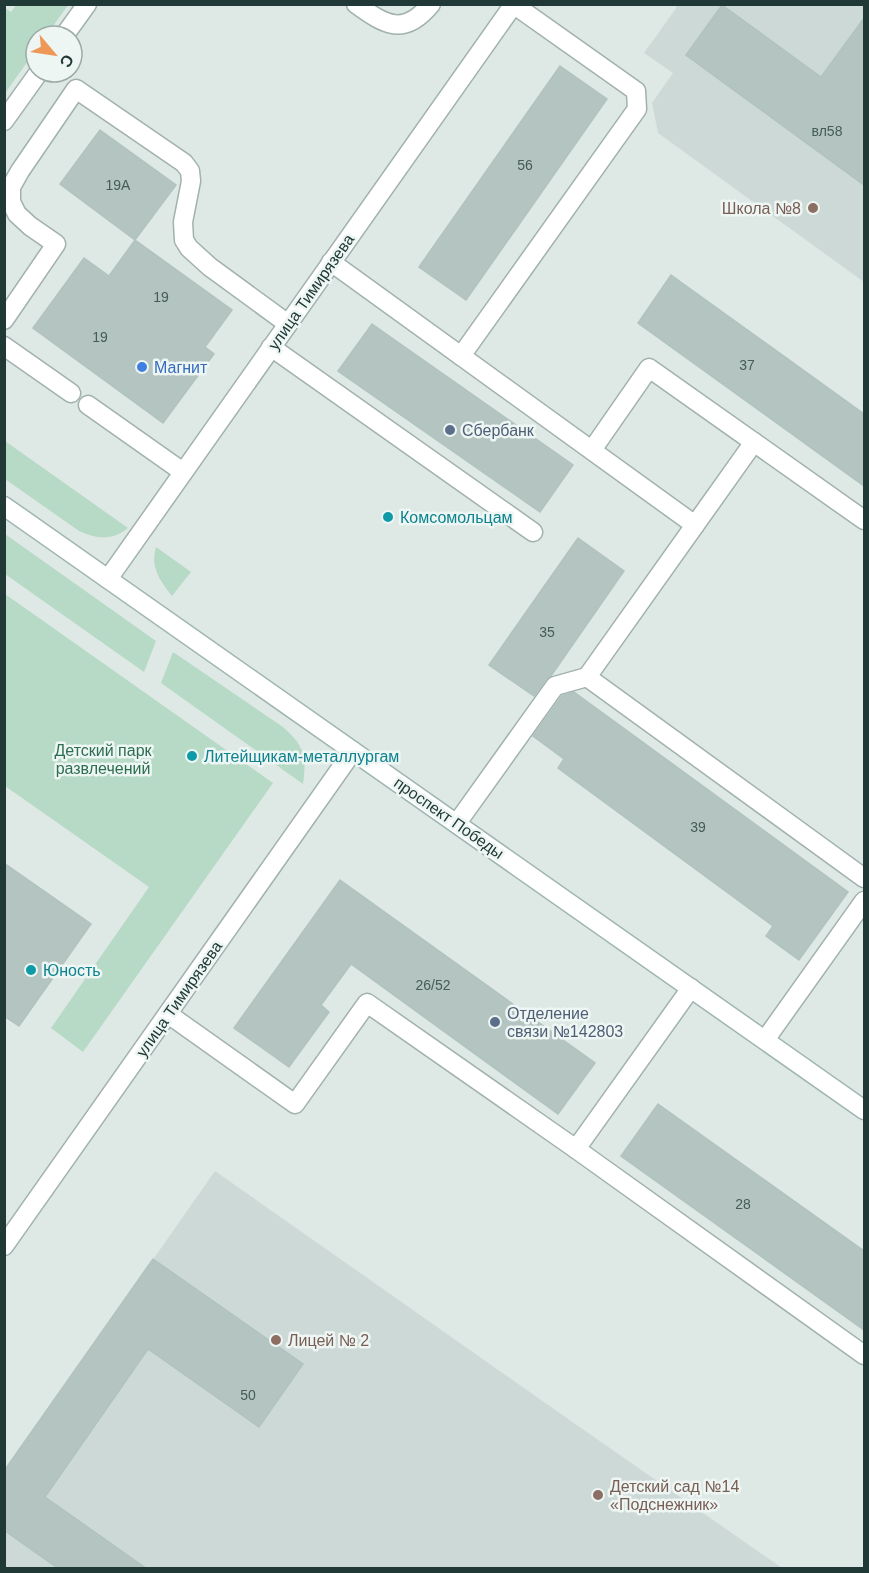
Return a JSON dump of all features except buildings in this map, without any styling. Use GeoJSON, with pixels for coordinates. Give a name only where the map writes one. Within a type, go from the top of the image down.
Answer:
{"type":"FeatureCollection","features":[{"type":"Feature","properties":{"kind":"street"},"geometry":{"type":"LineString","coordinates":[[73,24],[87,4]]}},
{"type":"Feature","properties":{"kind":"street"},"geometry":{"type":"LineString","coordinates":[[356,4],[390,25],[405,25],[417,19],[430,4]]}},
{"type":"Feature","properties":{"kind":"street"},"geometry":{"type":"LineString","coordinates":[[461,356],[637,109],[636,91],[513,5]]}},
{"type":"Feature","properties":{"kind":"street","name":"улица Тимирязева"},"geometry":{"type":"LineString","coordinates":[[108,579],[513,5]]}},
{"type":"Feature","properties":{"kind":"street"},"geometry":{"type":"LineString","coordinates":[[4,121],[30,84]]}},
{"type":"Feature","properties":{"kind":"street"},"geometry":{"type":"LineString","coordinates":[[4,320],[56,244],[17,214],[11,202],[11,187],[76,89],[184,163],[190,171],[191,181],[183,222],[184,240],[189,248],[210,267],[288,324]]}},
{"type":"Feature","properties":{"kind":"street"},"geometry":{"type":"LineString","coordinates":[[331,262],[695,525]]}},
{"type":"Feature","properties":{"kind":"street"},"geometry":{"type":"LineString","coordinates":[[4,346],[71,393]]}},
{"type":"Feature","properties":{"kind":"street"},"geometry":{"type":"LineString","coordinates":[[272,347],[533,532]]}},
{"type":"Feature","properties":{"kind":"street"},"geometry":{"type":"LineString","coordinates":[[592,450],[649,368],[864,520]]}},
{"type":"Feature","properties":{"kind":"street"},"geometry":{"type":"LineString","coordinates":[[88,405],[183,472]]}},
{"type":"Feature","properties":{"kind":"street"},"geometry":{"type":"LineString","coordinates":[[457,824],[555,686],[587,677],[754,442]]}},
{"type":"Feature","properties":{"kind":"street","name":"проспект Победы"},"geometry":{"type":"LineString","coordinates":[[4,506],[864,1110]]}},
{"type":"Feature","properties":{"kind":"street"},"geometry":{"type":"LineString","coordinates":[[587,677],[864,878]]}},
{"type":"Feature","properties":{"kind":"street","name":"улица Тимирязева"},"geometry":{"type":"LineString","coordinates":[[4,1246],[353,751]]}},
{"type":"Feature","properties":{"kind":"street"},"geometry":{"type":"LineString","coordinates":[[765,1040],[864,901]]}},
{"type":"Feature","properties":{"kind":"street"},"geometry":{"type":"LineString","coordinates":[[576,1149],[691,988]]}},
{"type":"Feature","properties":{"kind":"street"},"geometry":{"type":"LineString","coordinates":[[168,1014],[295,1104],[367,1003],[864,1355]]}},
{"type":"Feature","properties":{"kind":"shaded area","name":"Школа №8"},"geometry":{"type":"Polygon","coordinates":[[[674,5],[864,5],[864,282],[658,133],[652,103],[673,73],[644,53],[677,7],[674,5]]]}},
{"type":"Feature","properties":{"kind":"shaded area","name":"Лицей № 2"},"geometry":{"type":"Polygon","coordinates":[[[215,1171],[782,1568],[5,1568],[5,1471],[215,1171]]]}},
{"type":"Feature","properties":{"kind":"green space"},"geometry":{"type":"Polygon","coordinates":[[[17,4],[68,5],[55,24],[24,24],[24,67],[5,93],[5,8],[11,12],[17,4]]]}},
{"type":"Feature","properties":{"kind":"green space"},"geometry":{"type":"Polygon","coordinates":[[[5,441],[128,528],[110,537],[86,534],[5,479],[5,441]]]}},
{"type":"Feature","properties":{"kind":"green space"},"geometry":{"type":"Polygon","coordinates":[[[5,534],[156,641],[144,672],[5,574],[5,534]]]}},
{"type":"Feature","properties":{"kind":"green space"},"geometry":{"type":"Polygon","coordinates":[[[156,547],[191,572],[172,596],[155,567],[156,547]]]}},
{"type":"Feature","properties":{"kind":"green space","name":"Детский парк развлечений"},"geometry":{"type":"Polygon","coordinates":[[[5,594],[273,783],[83,1052],[51,1028],[149,887],[5,786],[5,594]]]}},
{"type":"Feature","properties":{"kind":"green space"},"geometry":{"type":"Polygon","coordinates":[[[173,652],[283,727],[296,740],[304,759],[303,784],[161,683],[173,652]]]}},
{"type":"Feature","properties":{"kind":"place","name":"Школа №8"},"geometry":{"type":"Point","coordinates":[813,208]}},
{"type":"Feature","properties":{"kind":"place","name":"Магнит"},"geometry":{"type":"Point","coordinates":[142,367]}},
{"type":"Feature","properties":{"kind":"place","name":"Сбербанк"},"geometry":{"type":"Point","coordinates":[450,430]}},
{"type":"Feature","properties":{"kind":"place","name":"Комсомольцам"},"geometry":{"type":"Point","coordinates":[388,517]}},
{"type":"Feature","properties":{"kind":"place","name":"Литейщикам-металлургам"},"geometry":{"type":"Point","coordinates":[192,756]}},
{"type":"Feature","properties":{"kind":"place","name":"Юность"},"geometry":{"type":"Point","coordinates":[31,970]}},
{"type":"Feature","properties":{"kind":"place","name":"Отделение связи №142803"},"geometry":{"type":"Point","coordinates":[495,1022]}},
{"type":"Feature","properties":{"kind":"place","name":"Лицей № 2"},"geometry":{"type":"Point","coordinates":[276,1340]}},
{"type":"Feature","properties":{"kind":"place","name":"Детский сад №14 «Подснежник»"},"geometry":{"type":"Point","coordinates":[598,1495]}}]}
